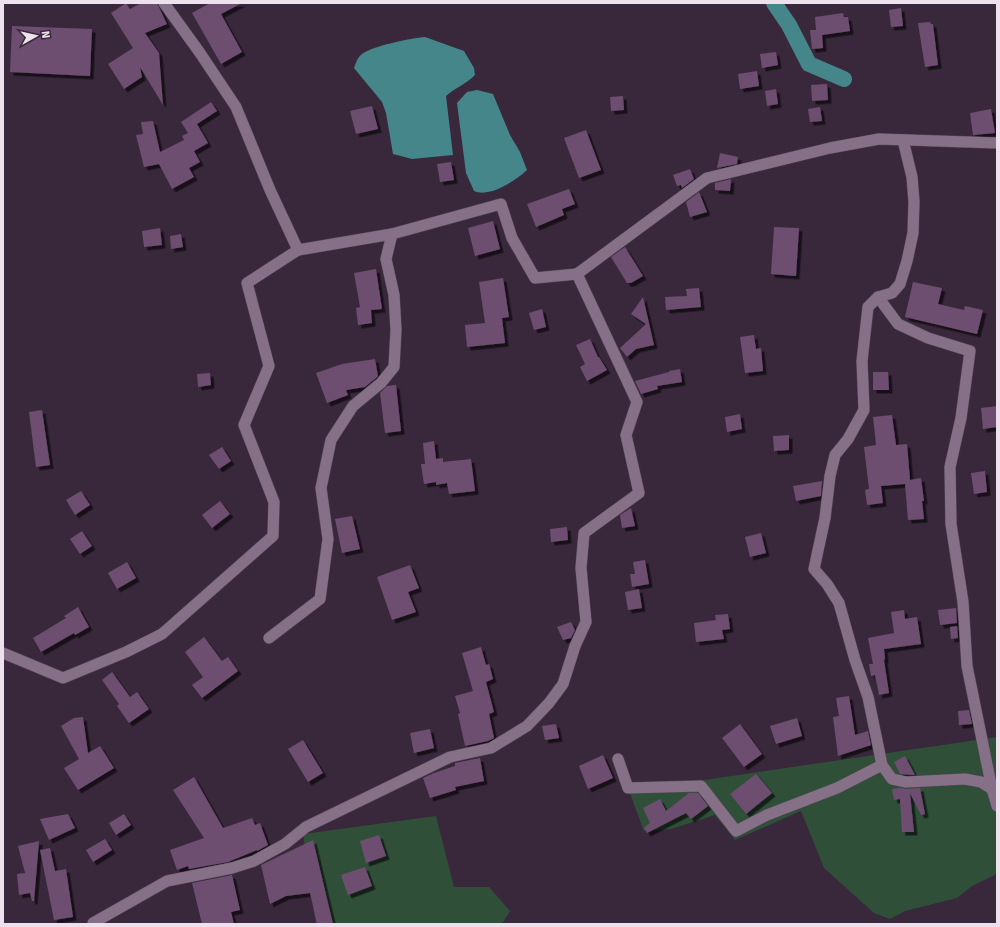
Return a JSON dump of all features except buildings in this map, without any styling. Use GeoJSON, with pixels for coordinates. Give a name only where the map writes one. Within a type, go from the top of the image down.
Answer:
{"type":"FeatureCollection","features":[{"type":"Feature","properties":{"kind":"street"},"geometry":{"type":"LineString","coordinates":[[164,3],[236,107],[270,190],[298,250]]}},
{"type":"Feature","properties":{"kind":"street"},"geometry":{"type":"LineString","coordinates":[[3,653],[64,678],[126,652],[162,634],[273,536],[274,502],[244,424],[269,366],[247,283],[298,250],[392,234],[501,204],[512,238],[535,278],[577,274],[707,178],[830,148],[879,139],[997,143]]}},
{"type":"Feature","properties":{"kind":"street"},"geometry":{"type":"LineString","coordinates":[[903,140],[912,177],[914,202],[913,233],[900,284],[892,293],[878,297],[868,308],[862,361],[864,410],[848,439],[835,455],[830,476],[825,518],[814,569],[827,584],[839,603],[855,660],[868,697],[882,765],[892,779],[906,782],[965,779],[981,782],[992,789]]}},
{"type":"Feature","properties":{"kind":"street"},"geometry":{"type":"LineString","coordinates":[[269,638],[320,599],[328,539],[321,488],[331,440],[353,406],[381,383],[394,367],[396,330],[394,295],[386,259],[392,234]]}},
{"type":"Feature","properties":{"kind":"street"},"geometry":{"type":"LineString","coordinates":[[93,924],[167,881],[232,868],[254,861],[285,844],[306,828],[450,757],[491,748],[528,726],[549,703],[563,684],[575,646],[586,622],[581,568],[584,533],[639,493],[638,481],[626,435],[637,402],[577,274]]}},
{"type":"Feature","properties":{"kind":"street"},"geometry":{"type":"LineString","coordinates":[[878,297],[898,324],[928,338],[970,351],[961,418],[950,467],[951,524],[963,602],[967,666],[992,789],[997,806]]}},
{"type":"Feature","properties":{"kind":"street"},"geometry":{"type":"LineString","coordinates":[[618,759],[628,788],[701,786],[736,831],[767,815],[837,788],[882,765]]}},
{"type":"Feature","properties":{"kind":"shaded area"},"geometry":{"type":"Polygon","coordinates":[[[425,37],[464,51],[474,68],[475,75],[446,96],[453,155],[412,159],[393,154],[386,113],[382,102],[354,68],[359,57],[367,51],[392,43],[425,37]]]}},
{"type":"Feature","properties":{"kind":"shaded area"},"geometry":{"type":"Polygon","coordinates":[[[477,90],[493,94],[510,135],[520,152],[527,170],[516,179],[502,187],[480,193],[474,191],[466,173],[457,103],[467,92],[477,90]]]}},
{"type":"Feature","properties":{"kind":"shaded area"},"geometry":{"type":"Polygon","coordinates":[[[997,737],[997,868],[995,875],[972,886],[957,898],[905,911],[890,919],[874,913],[824,868],[801,811],[735,840],[715,815],[671,829],[644,831],[629,791],[997,737]]]}},
{"type":"Feature","properties":{"kind":"shaded area"},"geometry":{"type":"Polygon","coordinates":[[[436,816],[454,887],[489,887],[510,911],[502,924],[316,924],[303,834],[436,816]]]}},
{"type":"Feature","properties":{"kind":"waterway"},"geometry":{"type":"LineString","coordinates":[[774,3],[789,25],[809,64],[844,79]]}}]}
